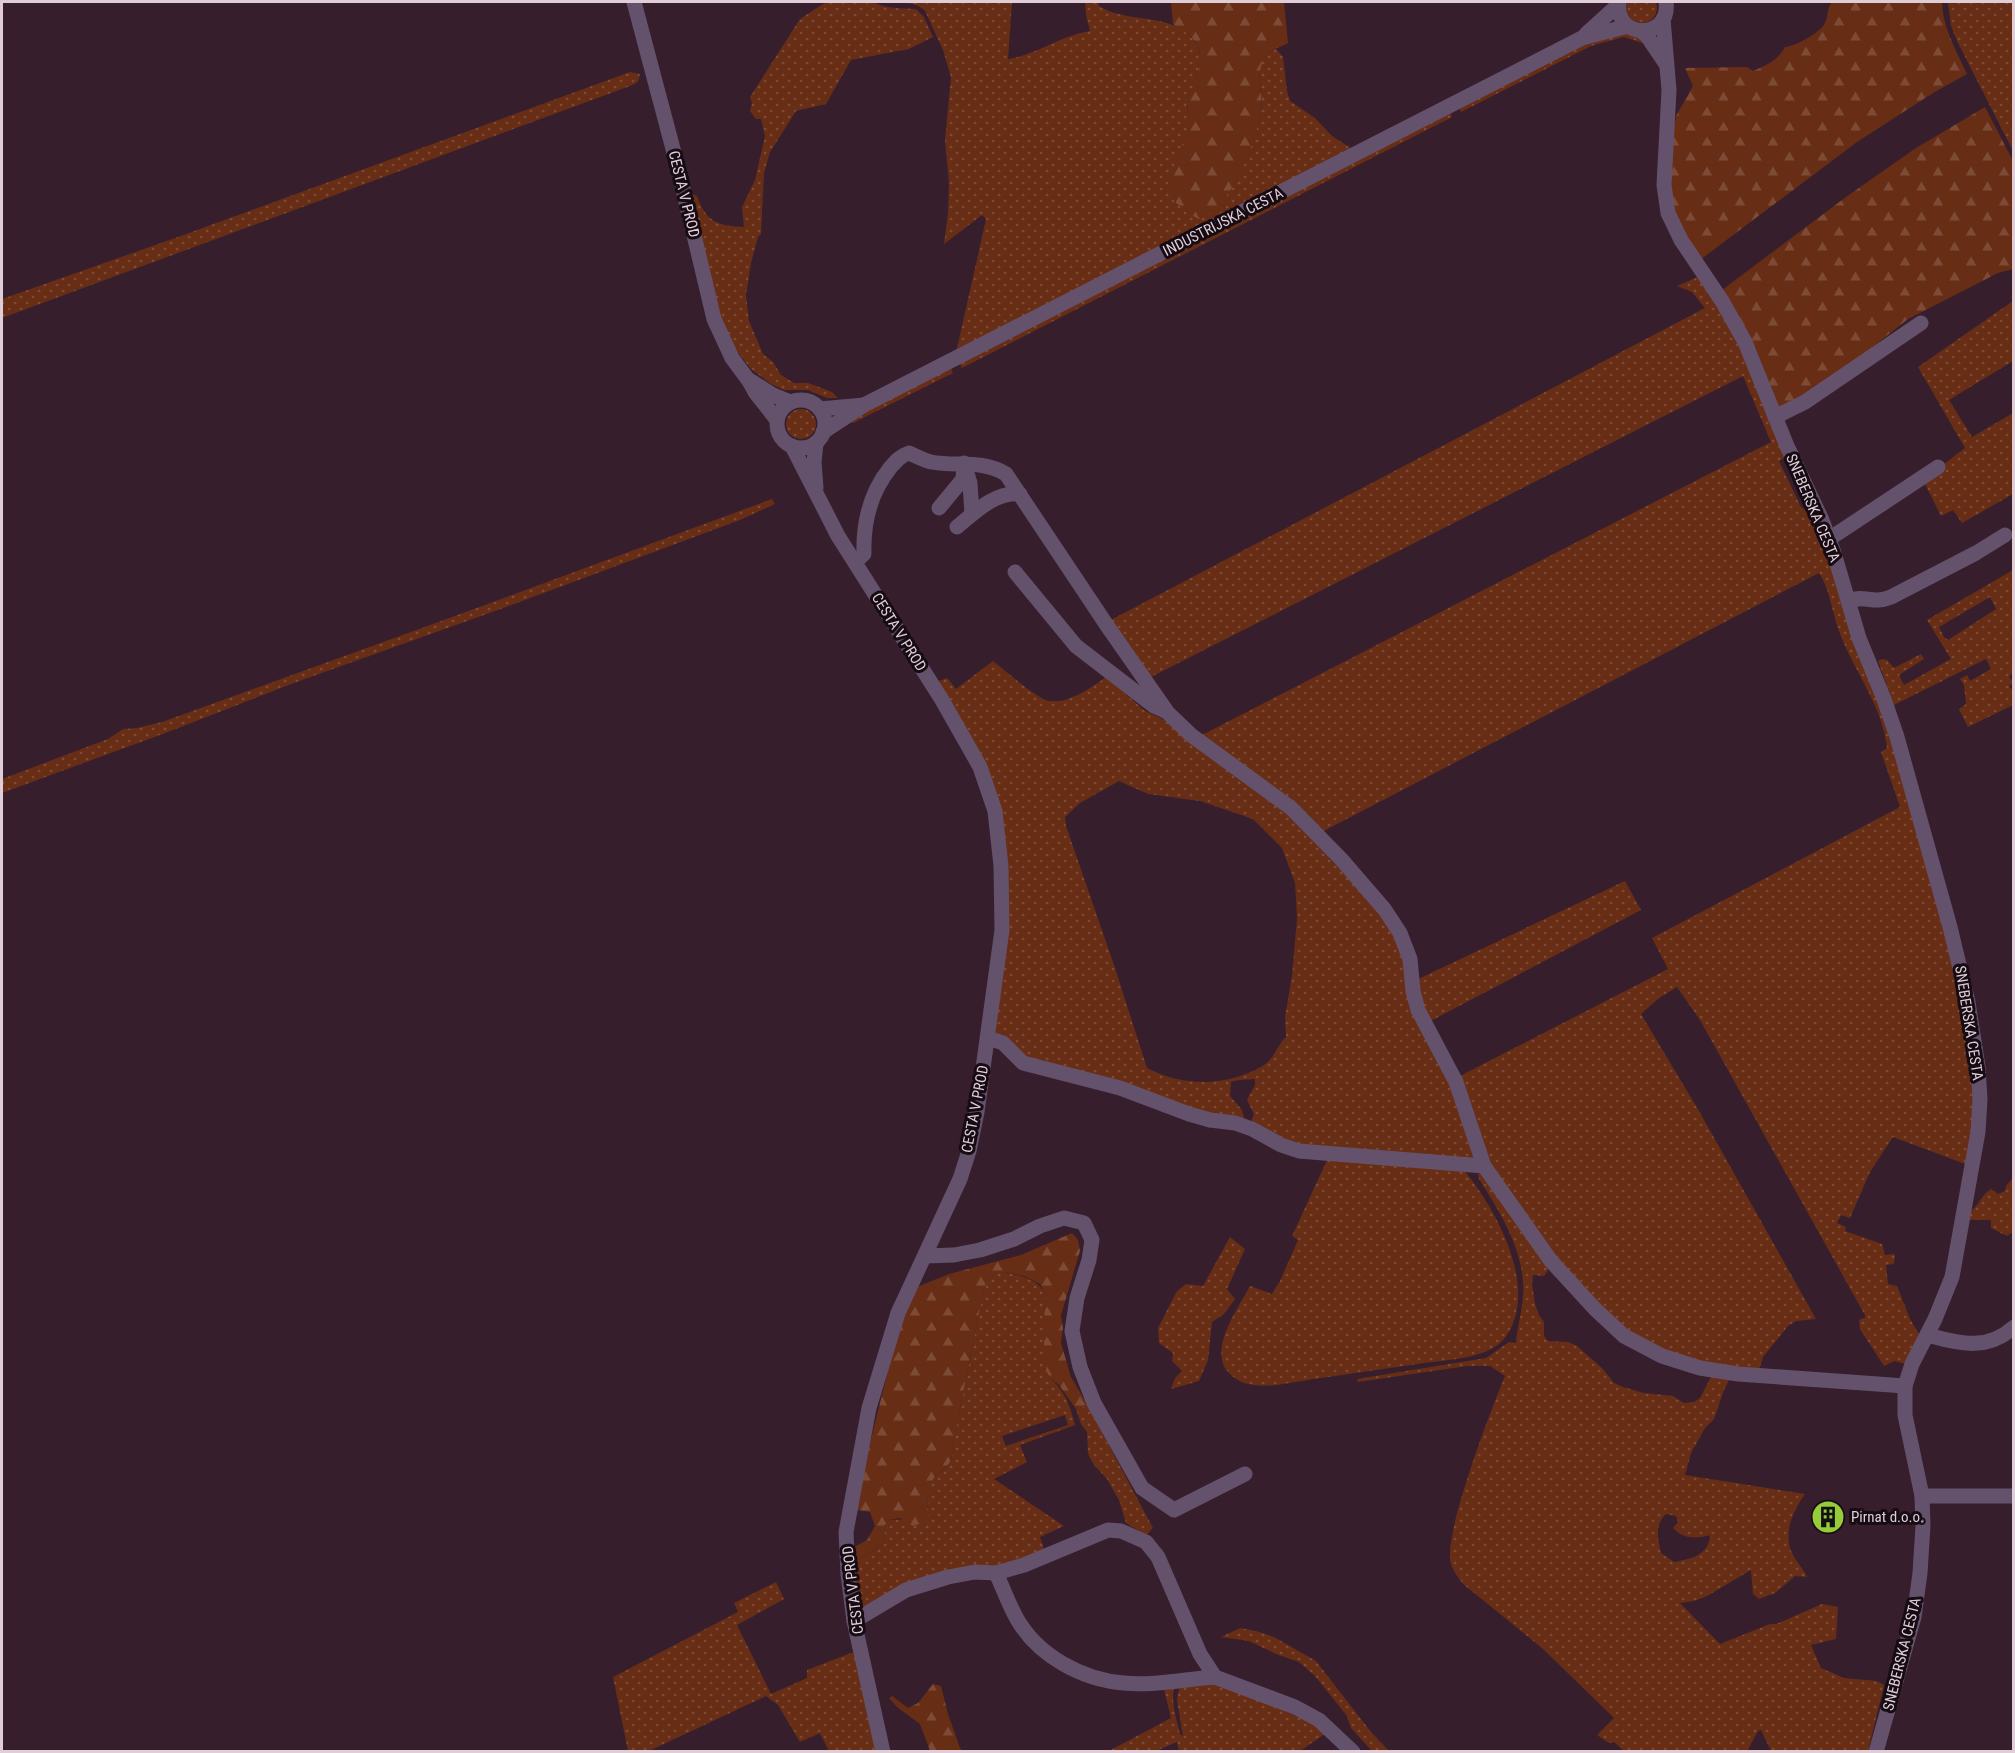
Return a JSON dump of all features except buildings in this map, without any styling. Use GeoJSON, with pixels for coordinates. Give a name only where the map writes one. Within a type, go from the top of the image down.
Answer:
{"type":"FeatureCollection","features":[{"type":"Feature","properties":{"kind":"street","name":"CESTA V PROD"},"geometry":{"type":"LineString","coordinates":[[634,2],[677,164],[712,312],[727,348],[755,392],[777,420]]}},
{"type":"Feature","properties":{"kind":"street"},"geometry":{"type":"LineString","coordinates":[[1618,3],[1621,17],[1647,36],[1666,64]]}},
{"type":"Feature","properties":{"kind":"street","name":"INDUSTRIJSKA CESTA"},"geometry":{"type":"LineString","coordinates":[[819,437],[864,405],[1582,38],[1618,3]]}},
{"type":"Feature","properties":{"kind":"street","name":"INDUSTRIJSKA CESTA"},"geometry":{"type":"LineString","coordinates":[[1582,38],[1635,29],[1651,29],[1667,7]]}},
{"type":"Feature","properties":{"kind":"street","name":"SNEBERSKA CESTA"},"geometry":{"type":"LineString","coordinates":[[1667,7],[1666,64],[1669,99],[1664,176],[1665,202],[1668,213],[1681,240],[1732,317],[1762,381],[1775,417],[1829,539],[1859,638],[1897,736],[1955,945],[1968,1002],[1978,1068],[1980,1099],[1977,1132],[1955,1261],[1947,1293],[1912,1364],[1905,1386],[1905,1415],[1922,1496],[1923,1526],[1917,1604],[1876,1752]]}},
{"type":"Feature","properties":{"kind":"street"},"geometry":{"type":"LineString","coordinates":[[1775,417],[1805,402],[1921,323]]}},
{"type":"Feature","properties":{"kind":"street"},"geometry":{"type":"LineString","coordinates":[[749,381],[790,402],[803,400],[819,409],[824,420],[819,437],[802,448],[792,446],[779,433],[777,420],[782,410],[790,402]]}},
{"type":"Feature","properties":{"kind":"street","name":"INDUSTRIJSKA CESTA"},"geometry":{"type":"LineString","coordinates":[[819,409],[864,405]]}},
{"type":"Feature","properties":{"kind":"street","name":"CESTA V PROD"},"geometry":{"type":"LineString","coordinates":[[816,490],[814,462],[819,437]]}},
{"type":"Feature","properties":{"kind":"street","name":"CESTA V PROD"},"geometry":{"type":"LineString","coordinates":[[792,446],[830,522],[942,700],[980,767],[995,811],[1001,866],[1002,930],[977,1112],[969,1151],[960,1179],[898,1313],[869,1408],[846,1532],[848,1574],[854,1620],[883,1752]]}},
{"type":"Feature","properties":{"kind":"street"},"geometry":{"type":"LineString","coordinates":[[855,562],[864,554],[867,511],[875,490],[900,456],[909,453],[933,463],[997,468],[1006,474],[1084,592],[1168,712],[1191,735],[1291,808],[1341,859],[1385,910],[1400,933],[1410,958],[1413,991],[1418,1010],[1456,1082],[1484,1166],[1551,1261],[1594,1309],[1624,1336],[1662,1356],[1700,1368],[1738,1374],[1905,1386]]}},
{"type":"Feature","properties":{"kind":"street"},"geometry":{"type":"LineString","coordinates":[[939,508],[963,480],[964,464]]}},
{"type":"Feature","properties":{"kind":"street"},"geometry":{"type":"LineString","coordinates":[[964,464],[970,483],[972,514]]}},
{"type":"Feature","properties":{"kind":"street"},"geometry":{"type":"LineString","coordinates":[[1829,539],[1938,467]]}},
{"type":"Feature","properties":{"kind":"street"},"geometry":{"type":"LineString","coordinates":[[957,527],[982,506],[1009,492],[1020,494]]}},
{"type":"Feature","properties":{"kind":"street"},"geometry":{"type":"LineString","coordinates":[[1849,601],[1861,598],[1878,602],[1891,597],[2005,535]]}},
{"type":"Feature","properties":{"kind":"street"},"geometry":{"type":"LineString","coordinates":[[1015,572],[1076,646],[1154,706],[1168,712]]}},
{"type":"Feature","properties":{"kind":"street"},"geometry":{"type":"LineString","coordinates":[[988,1038],[1003,1043],[1023,1063],[1120,1088],[1210,1120],[1235,1123],[1299,1151],[1484,1166]]}},
{"type":"Feature","properties":{"kind":"street"},"geometry":{"type":"LineString","coordinates":[[925,1256],[954,1255],[980,1250],[1014,1239],[1040,1226],[1064,1218],[1084,1223],[1092,1240],[1089,1260],[1077,1298],[1072,1331],[1080,1368],[1094,1403],[1142,1488],[1174,1510],[1245,1474]]}},
{"type":"Feature","properties":{"kind":"street"},"geometry":{"type":"LineString","coordinates":[[1927,1335],[1962,1343],[1987,1342],[2005,1335],[2013,1327]]}},
{"type":"Feature","properties":{"kind":"street"},"geometry":{"type":"LineString","coordinates":[[1922,1496],[2013,1496]]}},
{"type":"Feature","properties":{"kind":"street"},"geometry":{"type":"LineString","coordinates":[[854,1620],[906,1590],[948,1577],[975,1572],[996,1573],[1024,1565],[1108,1530],[1121,1531],[1146,1542],[1158,1557],[1200,1654],[1215,1677]]}},
{"type":"Feature","properties":{"kind":"street"},"geometry":{"type":"LineString","coordinates":[[996,1573],[1018,1620],[1028,1634],[1044,1651],[1084,1674],[1124,1683],[1215,1677],[1311,1715],[1353,1752]]}},
{"type":"Feature","properties":{"kind":"green space"},"geometry":{"type":"Polygon","coordinates":[[[826,2],[873,2],[888,7],[916,9],[924,17],[933,37],[909,49],[851,60],[826,104],[796,111],[770,152],[764,173],[761,234],[758,237],[751,263],[746,295],[749,321],[763,354],[773,362],[781,375],[794,383],[808,383],[832,392],[838,398],[827,398],[808,390],[784,390],[771,384],[751,369],[732,345],[721,318],[690,194],[697,196],[704,212],[714,221],[744,227],[742,207],[755,180],[765,136],[761,119],[756,119],[750,111],[752,103],[750,97],[800,19],[826,2]]]}},
{"type":"Feature","properties":{"kind":"green space"},"geometry":{"type":"Polygon","coordinates":[[[887,2],[1012,2],[1008,59],[1090,31],[1085,2],[1098,2],[1099,6],[1115,13],[1161,21],[1178,27],[1196,44],[1201,60],[1199,78],[1188,103],[1189,126],[1185,142],[1168,187],[1178,205],[1188,213],[1222,199],[1241,171],[1252,144],[1261,111],[1260,68],[1262,61],[1267,54],[1276,49],[1283,57],[1290,101],[1315,118],[1332,136],[1352,149],[956,353],[986,219],[982,215],[944,244],[949,183],[945,140],[951,77],[943,50],[925,11],[912,4],[887,2]]]}},
{"type":"Feature","properties":{"kind":"green space"},"geometry":{"type":"Polygon","coordinates":[[[1171,2],[1284,2],[1288,43],[1270,52],[1263,61],[1260,74],[1261,111],[1248,156],[1221,203],[1211,213],[1199,219],[1175,202],[1168,187],[1188,130],[1188,103],[1201,60],[1194,41],[1173,24],[1171,2]]]}},
{"type":"Feature","properties":{"kind":"green space"},"geometry":{"type":"Polygon","coordinates":[[[1627,2],[1656,2],[1657,11],[1654,18],[1642,23],[1635,21],[1627,11],[1627,2]]]}},
{"type":"Feature","properties":{"kind":"green space"},"geometry":{"type":"Polygon","coordinates":[[[1832,2],[1942,2],[1947,30],[1967,74],[1857,142],[1700,260],[1674,214],[1669,161],[1676,116],[1693,86],[1685,68],[1747,67],[1753,71],[1758,69],[1775,59],[1785,47],[1800,42],[1821,28],[1826,22],[1832,2]]]}},
{"type":"Feature","properties":{"kind":"green space"},"geometry":{"type":"Polygon","coordinates":[[[1948,2],[2013,2],[2013,151],[1957,41],[1951,26],[1948,2]]]}},
{"type":"Feature","properties":{"kind":"green space"},"geometry":{"type":"Polygon","coordinates":[[[1625,32],[1639,36],[1645,44],[1624,37],[1591,46],[1461,112],[1459,108],[1580,45],[1625,32]]]}},
{"type":"Feature","properties":{"kind":"green space"},"geometry":{"type":"Polygon","coordinates":[[[630,72],[640,74],[638,82],[630,86],[2,318],[2,299],[630,72]]]}},
{"type":"Feature","properties":{"kind":"green space"},"geometry":{"type":"Polygon","coordinates":[[[1985,107],[2013,161],[2013,269],[1998,273],[1908,319],[1817,391],[1779,409],[1756,349],[1722,290],[1846,197],[1916,148],[1985,107]]]}},
{"type":"Feature","properties":{"kind":"green space"},"geometry":{"type":"Polygon","coordinates":[[[1450,113],[1452,117],[962,368],[960,364],[1450,113]]]}},
{"type":"Feature","properties":{"kind":"green space"},"geometry":{"type":"Polygon","coordinates":[[[1700,276],[1734,332],[1786,457],[1779,461],[1801,507],[1810,514],[1816,524],[1892,740],[1963,1002],[1974,1084],[1971,1139],[1965,1164],[1893,1137],[1870,1172],[1850,1218],[1841,1215],[1837,1223],[1846,1227],[1845,1231],[1882,1244],[1885,1255],[1895,1254],[1894,1264],[1886,1265],[1888,1284],[1897,1286],[1910,1319],[1919,1334],[1905,1364],[1895,1361],[1884,1366],[1860,1329],[1859,1320],[1866,1317],[1700,1020],[1677,987],[1659,998],[1641,1014],[1699,1111],[1816,1319],[1796,1321],[1788,1326],[1763,1357],[1757,1376],[1690,1366],[1592,1309],[1494,1172],[1458,1077],[1668,969],[1652,938],[1900,807],[1881,752],[1887,748],[1880,717],[1845,646],[1826,586],[1819,573],[1316,835],[1196,738],[1771,442],[1743,376],[1143,681],[1105,623],[1705,308],[1692,292],[1677,286],[1700,276]]]}},
{"type":"Feature","properties":{"kind":"green space"},"geometry":{"type":"Polygon","coordinates":[[[2013,301],[2013,361],[1949,400],[1972,437],[2013,413],[2013,494],[1962,523],[1953,510],[1941,516],[1923,480],[1965,448],[1918,367],[2013,301]]]}},
{"type":"Feature","properties":{"kind":"green space"},"geometry":{"type":"Polygon","coordinates":[[[951,368],[953,373],[851,422],[862,413],[951,368]]]}},
{"type":"Feature","properties":{"kind":"green space"},"geometry":{"type":"Polygon","coordinates":[[[801,409],[812,413],[816,424],[812,435],[801,439],[790,435],[786,424],[790,413],[801,409]]]}},
{"type":"Feature","properties":{"kind":"green space"},"geometry":{"type":"Polygon","coordinates":[[[772,499],[775,504],[740,520],[291,684],[2,793],[2,779],[108,739],[123,729],[162,722],[772,499]]]}},
{"type":"Feature","properties":{"kind":"green space"},"geometry":{"type":"Polygon","coordinates":[[[2013,570],[2014,673],[2009,676],[2013,683],[2009,686],[2013,691],[2013,705],[1968,727],[1959,709],[1966,704],[1964,685],[1960,679],[1967,675],[1970,681],[1991,669],[1986,659],[1894,705],[1878,661],[1887,660],[1894,668],[1921,654],[1924,659],[1899,675],[1904,685],[1951,659],[1927,620],[2013,570]],[[1990,597],[1939,627],[1948,640],[1996,609],[1990,597]]]}},
{"type":"Feature","properties":{"kind":"green space"},"geometry":{"type":"Polygon","coordinates":[[[993,661],[1030,690],[1050,701],[1072,697],[1106,677],[1144,710],[1166,721],[1191,743],[1283,810],[1364,894],[1397,936],[1435,1047],[1477,1152],[1471,1162],[1301,1148],[1251,1123],[1254,1114],[1247,1100],[1255,1085],[1255,1079],[1231,1082],[1230,1096],[1242,1110],[1245,1122],[1044,1071],[994,1034],[1000,816],[936,682],[947,678],[956,689],[993,661]],[[1119,781],[1080,803],[1065,817],[1066,826],[1147,1068],[1176,1079],[1191,1081],[1221,1081],[1236,1077],[1268,1062],[1286,1037],[1285,1017],[1292,976],[1297,918],[1295,883],[1282,848],[1253,819],[1200,801],[1148,794],[1119,781]]]}},
{"type":"Feature","properties":{"kind":"green space"},"geometry":{"type":"Polygon","coordinates":[[[1625,881],[1641,910],[1427,1023],[1414,981],[1625,881]]]}},
{"type":"Feature","properties":{"kind":"green space"},"geometry":{"type":"Polygon","coordinates":[[[1328,1158],[1463,1169],[1475,1184],[1498,1223],[1515,1266],[1518,1288],[1517,1309],[1511,1328],[1502,1342],[1485,1352],[1466,1357],[1277,1385],[1245,1383],[1229,1373],[1223,1364],[1221,1353],[1232,1318],[1250,1286],[1272,1294],[1280,1281],[1298,1240],[1292,1236],[1328,1158]]]}},
{"type":"Feature","properties":{"kind":"green space"},"geometry":{"type":"Polygon","coordinates":[[[1481,1173],[1550,1267],[1544,1276],[1533,1275],[1532,1284],[1535,1304],[1544,1322],[1544,1336],[1548,1341],[1568,1342],[1577,1346],[1603,1369],[1614,1383],[1644,1393],[1673,1396],[1684,1403],[1694,1402],[1700,1398],[1711,1377],[1729,1380],[1714,1419],[1705,1428],[1691,1453],[1685,1475],[1805,1494],[1792,1519],[1789,1540],[1791,1552],[1807,1577],[1795,1576],[1775,1593],[1759,1599],[1753,1594],[1751,1570],[1707,1596],[1680,1603],[1720,1644],[1770,1624],[1776,1624],[1822,1604],[1838,1607],[1836,1639],[1811,1645],[1821,1668],[1844,1678],[1877,1681],[1884,1685],[1868,1751],[1771,1751],[1761,1730],[1758,1731],[1747,1751],[1624,1751],[1614,1742],[1609,1743],[1597,1735],[1614,1718],[1542,1648],[1463,1584],[1456,1574],[1451,1564],[1450,1549],[1454,1528],[1470,1472],[1505,1376],[1490,1366],[1467,1366],[1358,1382],[1357,1379],[1486,1358],[1509,1342],[1516,1343],[1523,1296],[1520,1264],[1510,1234],[1478,1174],[1481,1173]],[[1666,1514],[1658,1527],[1661,1553],[1674,1562],[1703,1552],[1710,1535],[1695,1537],[1677,1532],[1673,1528],[1678,1522],[1676,1516],[1666,1514]]]}},
{"type":"Feature","properties":{"kind":"green space"},"geometry":{"type":"Polygon","coordinates":[[[2013,1178],[2013,1232],[2007,1236],[1991,1228],[1991,1220],[1969,1220],[1971,1211],[1988,1191],[1991,1189],[1998,1194],[2005,1191],[2013,1178]]]}},
{"type":"Feature","properties":{"kind":"green space"},"geometry":{"type":"Polygon","coordinates":[[[1072,1233],[1078,1240],[1080,1251],[1061,1315],[1063,1328],[1061,1343],[1071,1377],[1088,1406],[1076,1409],[1059,1385],[1049,1377],[1044,1362],[1044,1316],[1047,1297],[1040,1284],[1024,1276],[1004,1272],[989,1277],[984,1288],[951,1460],[934,1478],[929,1487],[928,1518],[925,1522],[913,1526],[900,1518],[889,1520],[884,1526],[885,1540],[880,1547],[853,1563],[854,1547],[867,1540],[875,1526],[870,1512],[857,1510],[864,1467],[899,1327],[917,1287],[949,1274],[1021,1255],[1072,1233]]]}},
{"type":"Feature","properties":{"kind":"green space"},"geometry":{"type":"Polygon","coordinates":[[[1230,1237],[1245,1249],[1227,1289],[1235,1299],[1224,1314],[1212,1322],[1208,1360],[1199,1381],[1171,1389],[1175,1378],[1182,1371],[1172,1361],[1173,1353],[1159,1343],[1158,1328],[1177,1291],[1186,1284],[1203,1286],[1230,1237]]]}},
{"type":"Feature","properties":{"kind":"green space"},"geometry":{"type":"Polygon","coordinates":[[[1004,1272],[1024,1277],[1039,1285],[1047,1296],[1044,1316],[1049,1377],[1066,1399],[1075,1425],[1020,1445],[1027,1462],[994,1479],[1064,1526],[1040,1537],[1045,1552],[862,1609],[859,1608],[853,1563],[880,1547],[885,1540],[884,1526],[889,1520],[928,1518],[930,1483],[951,1461],[988,1277],[1004,1272]],[[1065,1415],[1002,1436],[1006,1446],[1068,1425],[1065,1415]]]}},
{"type":"Feature","properties":{"kind":"green space"},"geometry":{"type":"Polygon","coordinates":[[[1088,1406],[1153,1528],[1146,1535],[1126,1523],[1119,1500],[1088,1454],[1087,1432],[1081,1424],[1076,1409],[1088,1406]]]}},
{"type":"Feature","properties":{"kind":"green space"},"geometry":{"type":"Polygon","coordinates":[[[776,1582],[784,1599],[737,1625],[771,1694],[807,1678],[807,1670],[856,1653],[878,1751],[829,1751],[820,1733],[800,1742],[778,1705],[766,1696],[649,1751],[628,1751],[613,1677],[738,1612],[734,1603],[776,1582]]]}},
{"type":"Feature","properties":{"kind":"green space"},"geometry":{"type":"Polygon","coordinates":[[[1240,1628],[1274,1637],[1316,1661],[1371,1732],[1389,1751],[1372,1751],[1351,1728],[1347,1716],[1315,1676],[1299,1662],[1249,1641],[1221,1637],[1240,1628]]]}},
{"type":"Feature","properties":{"kind":"green space"},"geometry":{"type":"Polygon","coordinates":[[[1223,1683],[1329,1731],[1300,1751],[1179,1751],[1177,1742],[1156,1751],[1107,1752],[1171,1718],[1163,1685],[1175,1684],[1174,1709],[1180,1734],[1183,1736],[1177,1700],[1180,1684],[1223,1683]]]}},
{"type":"Feature","properties":{"kind":"green space"},"geometry":{"type":"Polygon","coordinates":[[[933,1684],[941,1686],[961,1751],[930,1751],[920,1724],[889,1698],[892,1696],[908,1708],[918,1703],[933,1684]]]}},
{"type":"Feature","properties":{"kind":"place","name":"Pirnat d.o.o."},"geometry":{"type":"Point","coordinates":[1828,1517]}}]}
